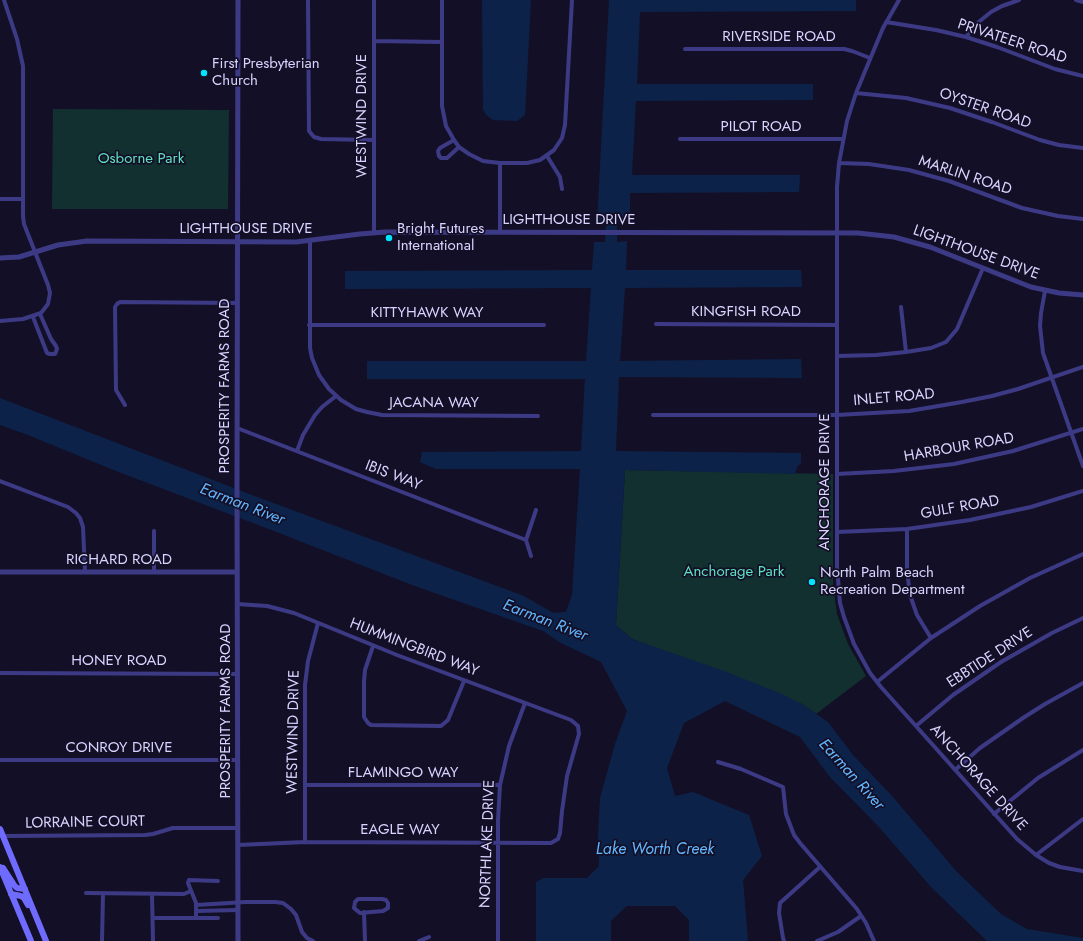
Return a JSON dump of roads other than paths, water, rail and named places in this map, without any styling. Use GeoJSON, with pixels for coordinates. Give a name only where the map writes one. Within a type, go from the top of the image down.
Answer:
{"type":"FeatureCollection","features":[{"type":"Feature","properties":{"kind":"main road"},"geometry":{"type":"LineString","coordinates":[[0,829],[46,941]]}},
{"type":"Feature","properties":{"kind":"main road"},"geometry":{"type":"LineString","coordinates":[[0,863],[17,888],[25,888]]}},
{"type":"Feature","properties":{"kind":"main road"},"geometry":{"type":"LineString","coordinates":[[0,867],[31,941]]}},
{"type":"Feature","properties":{"kind":"main road"},"geometry":{"type":"LineString","coordinates":[[11,894],[17,894],[24,898],[39,924]]}},
{"type":"Feature","properties":{"kind":"street"},"geometry":{"type":"LineString","coordinates":[[0,2],[5,0],[17,39],[23,66],[24,224],[50,293],[48,304],[40,314],[33,317],[12,321],[0,321]]}},
{"type":"Feature","properties":{"kind":"street","name":"PROSPERITY FARMS ROAD"},"geometry":{"type":"LineString","coordinates":[[238,0],[238,941]]}},
{"type":"Feature","properties":{"kind":"street"},"geometry":{"type":"LineString","coordinates":[[308,0],[309,131],[314,137],[321,139],[374,140]]}},
{"type":"Feature","properties":{"kind":"street","name":"WESTWIND DRIVE"},"geometry":{"type":"LineString","coordinates":[[374,0],[374,233]]}},
{"type":"Feature","properties":{"kind":"street"},"geometry":{"type":"LineString","coordinates":[[442,0],[442,110],[446,126],[459,147],[476,158],[500,163],[527,163],[540,160],[547,156],[559,144],[564,132],[572,0]]}},
{"type":"Feature","properties":{"kind":"street","name":"ANCHORAGE DRIVE"},"geometry":{"type":"LineString","coordinates":[[899,0],[886,22],[856,93],[842,139],[839,163],[837,187],[838,589],[848,631],[860,657],[877,682],[1017,839],[1036,855],[1060,867],[1083,871]]}},
{"type":"Feature","properties":{"kind":"street"},"geometry":{"type":"LineString","coordinates":[[966,37],[975,25],[991,12],[1019,0]]}},
{"type":"Feature","properties":{"kind":"street"},"geometry":{"type":"LineString","coordinates":[[1076,0],[1083,2]]}},
{"type":"Feature","properties":{"kind":"street","name":"PRIVATEER ROAD"},"geometry":{"type":"LineString","coordinates":[[886,22],[936,30],[966,37],[1055,69],[1083,76]]}},
{"type":"Feature","properties":{"kind":"street"},"geometry":{"type":"LineString","coordinates":[[374,41],[442,42]]}},
{"type":"Feature","properties":{"kind":"street","name":"RIVERSIDE ROAD"},"geometry":{"type":"LineString","coordinates":[[685,49],[844,49],[852,50],[870,58]]}},
{"type":"Feature","properties":{"kind":"street","name":"OYSTER ROAD"},"geometry":{"type":"LineString","coordinates":[[856,93],[906,98],[942,106],[985,119],[1040,140],[1059,145],[1083,148]]}},
{"type":"Feature","properties":{"kind":"street","name":"PILOT ROAD"},"geometry":{"type":"LineString","coordinates":[[680,140],[842,139]]}},
{"type":"Feature","properties":{"kind":"street"},"geometry":{"type":"LineString","coordinates":[[454,140],[440,148],[438,151],[439,156],[441,158],[447,158],[459,147]]}},
{"type":"Feature","properties":{"kind":"street"},"geometry":{"type":"LineString","coordinates":[[547,156],[560,177],[562,188]]}},
{"type":"Feature","properties":{"kind":"street"},"geometry":{"type":"LineString","coordinates":[[500,163],[500,232]]}},
{"type":"Feature","properties":{"kind":"street","name":"MARLIN ROAD"},"geometry":{"type":"LineString","coordinates":[[839,163],[875,165],[916,172],[949,180],[1022,208],[1058,216],[1083,219]]}},
{"type":"Feature","properties":{"kind":"street"},"geometry":{"type":"LineString","coordinates":[[0,199],[23,199]]}},
{"type":"Feature","properties":{"kind":"street","name":"LIGHTHOUSE DRIVE"},"geometry":{"type":"LineString","coordinates":[[0,258],[19,257],[58,245],[87,241],[278,243],[310,241],[374,233],[837,232],[876,234],[912,242],[947,253],[1017,282],[1045,291],[1083,294]]}},
{"type":"Feature","properties":{"kind":"street"},"geometry":{"type":"LineString","coordinates":[[297,451],[303,435],[315,415],[322,407],[336,396],[323,381],[316,368],[310,348],[310,241]]}},
{"type":"Feature","properties":{"kind":"street"},"geometry":{"type":"LineString","coordinates":[[837,356],[876,355],[906,352],[935,347],[946,342],[957,329],[983,268]]}},
{"type":"Feature","properties":{"kind":"street"},"geometry":{"type":"LineString","coordinates":[[1045,291],[1041,313],[1041,340],[1043,353],[1083,466]]}},
{"type":"Feature","properties":{"kind":"street"},"geometry":{"type":"LineString","coordinates":[[125,405],[116,390],[115,307],[117,304],[120,302],[237,302]]}},
{"type":"Feature","properties":{"kind":"street"},"geometry":{"type":"LineString","coordinates":[[901,307],[906,352]]}},
{"type":"Feature","properties":{"kind":"street"},"geometry":{"type":"LineString","coordinates":[[33,317],[47,353],[55,354],[57,349],[56,346],[51,339],[40,314]]}},
{"type":"Feature","properties":{"kind":"street","name":"KINGFISH ROAD"},"geometry":{"type":"LineString","coordinates":[[656,324],[837,324]]}},
{"type":"Feature","properties":{"kind":"street","name":"KITTYHAWK WAY"},"geometry":{"type":"LineString","coordinates":[[310,325],[544,325]]}},
{"type":"Feature","properties":{"kind":"street","name":"INLET ROAD"},"geometry":{"type":"LineString","coordinates":[[653,415],[837,415],[881,413],[936,407],[992,396],[1083,367]]}},
{"type":"Feature","properties":{"kind":"street","name":"JACANA WAY"},"geometry":{"type":"LineString","coordinates":[[336,396],[356,409],[382,415],[538,416]]}},
{"type":"Feature","properties":{"kind":"street","name":"IBIS WAY"},"geometry":{"type":"LineString","coordinates":[[237,428],[526,540]]}},
{"type":"Feature","properties":{"kind":"street","name":"HARBOUR ROAD"},"geometry":{"type":"LineString","coordinates":[[837,474],[894,471],[954,464],[1013,451],[1083,429]]}},
{"type":"Feature","properties":{"kind":"street"},"geometry":{"type":"LineString","coordinates":[[0,481],[68,507],[76,513],[80,518],[83,527],[85,572]]}},
{"type":"Feature","properties":{"kind":"street","name":"GULF ROAD"},"geometry":{"type":"LineString","coordinates":[[837,532],[907,529],[948,524],[999,515],[1083,491]]}},
{"type":"Feature","properties":{"kind":"street"},"geometry":{"type":"LineString","coordinates":[[531,556],[526,540],[536,510]]}},
{"type":"Feature","properties":{"kind":"street"},"geometry":{"type":"LineString","coordinates":[[907,529],[907,570],[910,595],[917,615],[931,638]]}},
{"type":"Feature","properties":{"kind":"street"},"geometry":{"type":"LineString","coordinates":[[154,531],[154,572]]}},
{"type":"Feature","properties":{"kind":"street"},"geometry":{"type":"LineString","coordinates":[[877,682],[931,638],[964,616],[1005,591],[1083,554]]}},
{"type":"Feature","properties":{"kind":"street","name":"RICHARD ROAD"},"geometry":{"type":"LineString","coordinates":[[0,572],[237,572]]}},
{"type":"Feature","properties":{"kind":"street","name":"HUMMINGBIRD WAY"},"geometry":{"type":"LineString","coordinates":[[237,604],[267,606],[294,613],[374,646],[571,720],[578,726],[579,734],[571,759],[564,793],[560,836]]}},
{"type":"Feature","properties":{"kind":"street","name":"EBBTIDE DRIVE"},"geometry":{"type":"LineString","coordinates":[[916,726],[953,695],[1001,662],[1046,636],[1083,618]]}},
{"type":"Feature","properties":{"kind":"street","name":"WESTWIND DRIVE"},"geometry":{"type":"LineString","coordinates":[[305,842],[305,680],[308,661],[318,623]]}},
{"type":"Feature","properties":{"kind":"street"},"geometry":{"type":"LineString","coordinates":[[374,646],[366,665],[364,681],[364,717],[371,725],[441,726],[448,720],[464,680]]}},
{"type":"Feature","properties":{"kind":"street","name":"HONEY ROAD"},"geometry":{"type":"LineString","coordinates":[[0,673],[238,674]]}},
{"type":"Feature","properties":{"kind":"street"},"geometry":{"type":"LineString","coordinates":[[955,770],[986,744],[1023,718],[1083,683]]}},
{"type":"Feature","properties":{"kind":"street","name":"NORTHLAKE DRIVE"},"geometry":{"type":"LineString","coordinates":[[498,941],[498,842],[500,785],[509,746],[525,703]]}},
{"type":"Feature","properties":{"kind":"street"},"geometry":{"type":"LineString","coordinates":[[994,814],[1038,778],[1083,750]]}},
{"type":"Feature","properties":{"kind":"street","name":"CONROY DRIVE"},"geometry":{"type":"LineString","coordinates":[[0,760],[238,760]]}},
{"type":"Feature","properties":{"kind":"street"},"geometry":{"type":"LineString","coordinates":[[718,762],[783,787],[785,809],[791,829],[800,843],[851,901],[874,941]]}},
{"type":"Feature","properties":{"kind":"street","name":"FLAMINGO WAY"},"geometry":{"type":"LineString","coordinates":[[305,785],[500,785]]}},
{"type":"Feature","properties":{"kind":"street"},"geometry":{"type":"LineString","coordinates":[[1036,855],[1083,819]]}},
{"type":"Feature","properties":{"kind":"street","name":"LORRAINE COURT"},"geometry":{"type":"LineString","coordinates":[[3,837],[145,835],[154,834],[173,828],[238,828]]}},
{"type":"Feature","properties":{"kind":"street","name":"EAGLE WAY"},"geometry":{"type":"LineString","coordinates":[[238,845],[305,842],[551,843],[556,841],[560,836]]}},
{"type":"Feature","properties":{"kind":"street"},"geometry":{"type":"LineString","coordinates":[[784,941],[782,938],[779,913],[780,903],[820,867]]}},
{"type":"Feature","properties":{"kind":"street"},"geometry":{"type":"LineString","coordinates":[[196,918],[196,905],[188,883],[189,880],[218,881]]}},
{"type":"Feature","properties":{"kind":"street"},"geometry":{"type":"LineString","coordinates":[[86,893],[184,894],[191,891]]}},
{"type":"Feature","properties":{"kind":"street"},"geometry":{"type":"LineString","coordinates":[[102,941],[103,894]]}},
{"type":"Feature","properties":{"kind":"street"},"geometry":{"type":"LineString","coordinates":[[152,894],[153,941]]}},
{"type":"Feature","properties":{"kind":"street"},"geometry":{"type":"LineString","coordinates":[[358,899],[382,899],[386,900],[388,903],[388,908],[386,910],[364,912],[356,911],[354,908],[355,902],[358,899]]}},
{"type":"Feature","properties":{"kind":"street"},"geometry":{"type":"LineString","coordinates":[[196,905],[282,903],[292,909],[296,915],[302,932],[307,938],[313,941]]}},
{"type":"Feature","properties":{"kind":"street"},"geometry":{"type":"LineString","coordinates":[[196,911],[238,910]]}},
{"type":"Feature","properties":{"kind":"street"},"geometry":{"type":"LineString","coordinates":[[364,912],[365,941]]}},
{"type":"Feature","properties":{"kind":"street"},"geometry":{"type":"LineString","coordinates":[[817,941],[838,932],[861,916]]}},
{"type":"Feature","properties":{"kind":"street"},"geometry":{"type":"LineString","coordinates":[[153,918],[218,918]]}},
{"type":"Feature","properties":{"kind":"street"},"geometry":{"type":"LineString","coordinates":[[419,941],[429,937]]}},
{"type":"Feature","properties":{"kind":"water"},"geometry":{"type":"Polygon","coordinates":[[[482,0],[531,0],[525,115],[517,121],[493,120],[486,115],[483,109],[482,0]]]}},
{"type":"Feature","properties":{"kind":"water","name":"Lake Worth Creek"},"geometry":{"type":"Polygon","coordinates":[[[609,0],[856,0],[856,11],[640,12],[637,84],[813,84],[813,100],[636,101],[632,175],[800,175],[799,192],[630,193],[630,221],[617,222],[617,242],[627,241],[626,270],[801,270],[802,287],[625,288],[620,361],[801,359],[802,378],[619,377],[616,451],[801,453],[801,463],[797,467],[795,474],[625,470],[616,625],[632,639],[724,671],[782,694],[802,704],[828,722],[853,755],[892,796],[957,872],[1001,914],[1027,929],[1083,938],[1083,941],[987,941],[931,887],[879,827],[830,777],[800,737],[725,701],[684,723],[667,768],[675,796],[693,792],[749,815],[762,856],[743,880],[748,941],[689,941],[689,920],[675,906],[627,906],[611,921],[611,941],[536,941],[536,882],[544,878],[587,878],[599,866],[598,834],[600,798],[615,744],[627,711],[601,662],[561,643],[543,631],[412,585],[0,425],[0,398],[252,495],[524,596],[553,613],[566,612],[572,595],[580,469],[436,469],[420,462],[422,452],[581,451],[585,379],[367,379],[367,361],[586,361],[591,288],[345,289],[345,271],[592,270],[594,242],[605,242],[606,222],[597,221],[609,0]]]}},
{"type":"Feature","properties":{"kind":"place","name":"First Presbyterian Church"},"geometry":{"type":"Point","coordinates":[204,73]}},
{"type":"Feature","properties":{"kind":"place","name":"Bright Futures International"},"geometry":{"type":"Point","coordinates":[389,238]}},
{"type":"Feature","properties":{"kind":"place","name":"North Palm Beach Recreation Department"},"geometry":{"type":"Point","coordinates":[812,582]}},
{"type":"Feature","properties":{"kind":"park label","name":"Osborne Park"},"geometry":{"type":"Point","coordinates":[141,159]}},
{"type":"Feature","properties":{"kind":"park label","name":"Anchorage Park"},"geometry":{"type":"Point","coordinates":[734,572]}},
{"type":"Feature","properties":{"kind":"water label","name":"Earman River"},"geometry":{"type":"Point","coordinates":[242,505]}},
{"type":"Feature","properties":{"kind":"water label","name":"Earman River"},"geometry":{"type":"Point","coordinates":[545,621]}},
{"type":"Feature","properties":{"kind":"water label","name":"Earman River"},"geometry":{"type":"Point","coordinates":[851,775]}}]}
